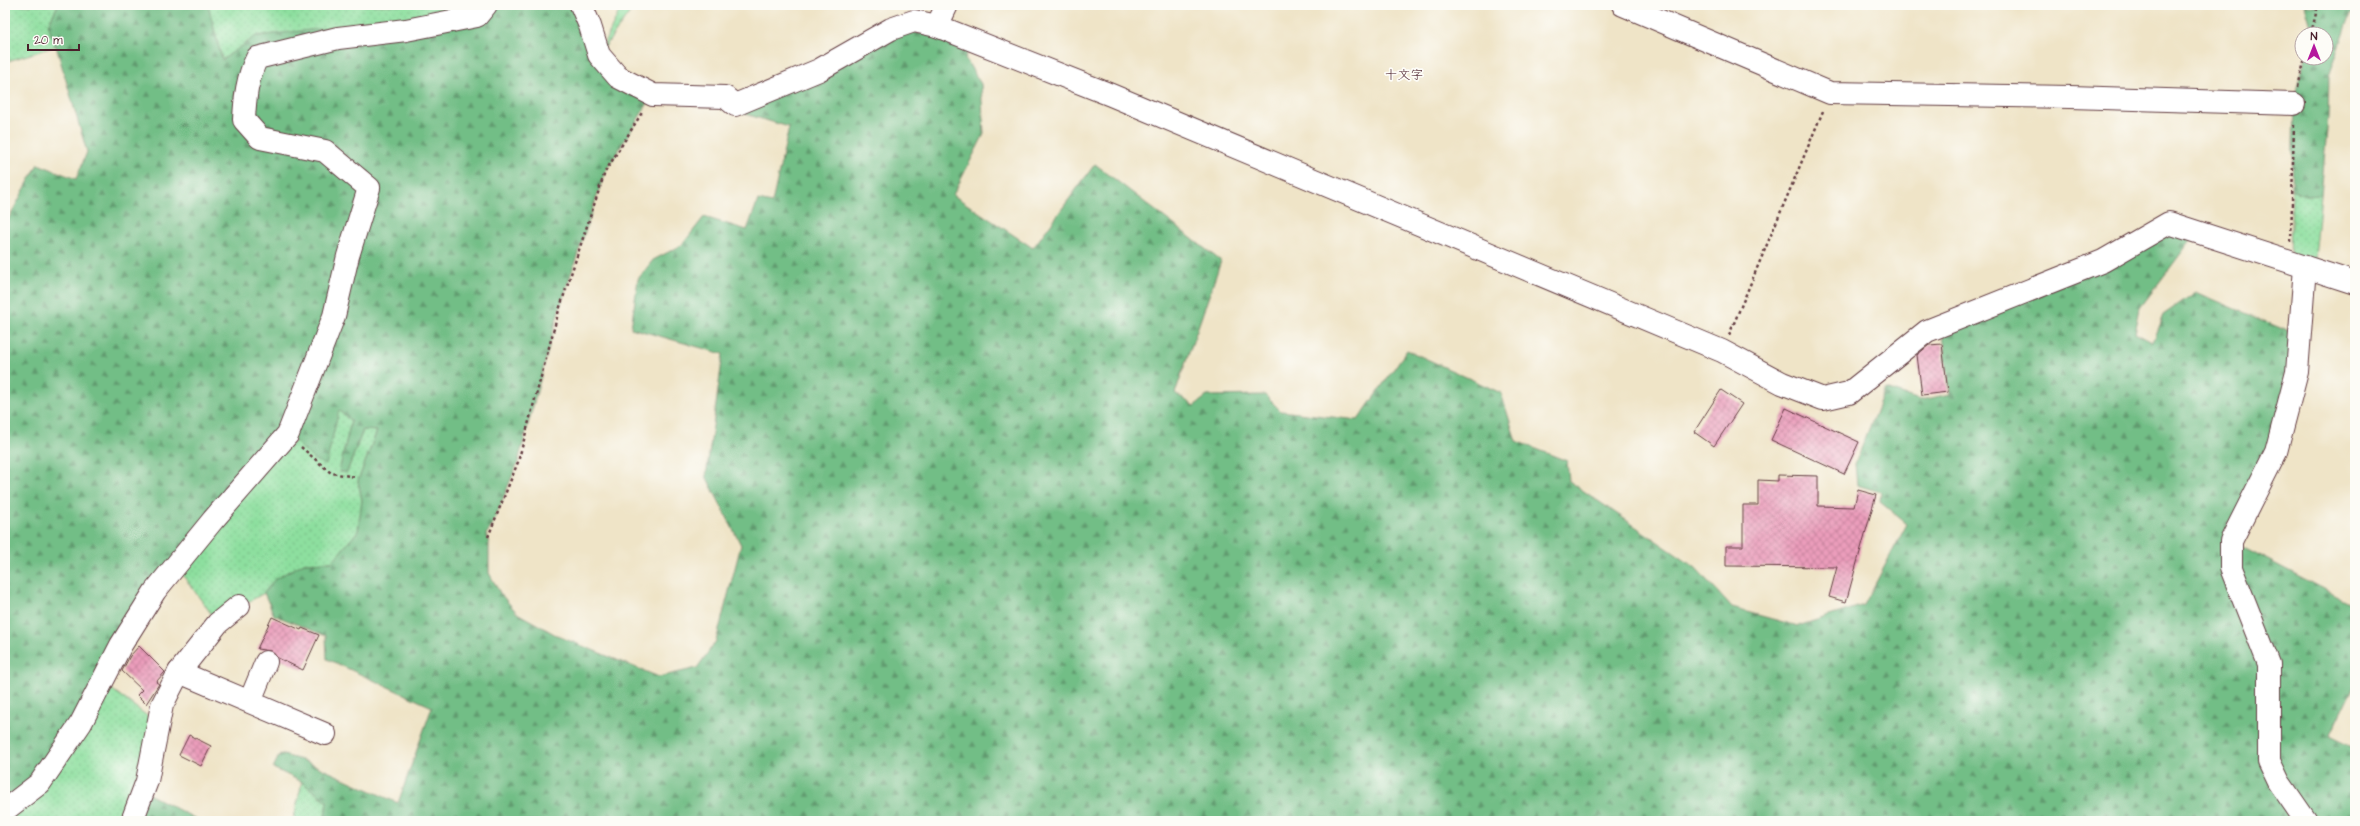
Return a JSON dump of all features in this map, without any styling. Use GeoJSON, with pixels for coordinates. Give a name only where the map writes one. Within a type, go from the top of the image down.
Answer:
{"type":"FeatureCollection","features":[{"type":"Feature","properties":{"kind":"street"},"geometry":{"type":"LineString","coordinates":[[5,810],[40,783],[81,723],[121,645],[155,591],[213,520],[288,434],[334,316],[348,256],[369,188],[325,151],[260,138],[244,120],[245,98],[250,73],[257,58],[338,38],[406,30],[477,16],[486,5]]}},
{"type":"Feature","properties":{"kind":"street"},"geometry":{"type":"LineString","coordinates":[[581,5],[590,26],[598,55],[618,77],[653,95],[725,97],[735,105],[819,70],[891,29],[914,21],[937,26],[1111,95],[1722,351],[1782,384],[1823,399],[1849,393],[1927,331],[2102,261],[2169,223],[2355,282]]}},
{"type":"Feature","properties":{"kind":"street"},"geometry":{"type":"LineString","coordinates":[[937,26],[947,5]]}},
{"type":"Feature","properties":{"kind":"street"},"geometry":{"type":"LineString","coordinates":[[1623,5],[1830,94],[2071,97],[2294,104]]}},
{"type":"Feature","properties":{"kind":"street"},"geometry":{"type":"LineString","coordinates":[[2298,264],[2297,372],[2276,452],[2231,541],[2231,568],[2269,664],[2269,761],[2279,782],[2306,821]]}},
{"type":"Feature","properties":{"kind":"street"},"geometry":{"type":"LineString","coordinates":[[132,821],[147,781],[162,705],[179,672],[218,623],[239,606]]}},
{"type":"Feature","properties":{"kind":"street"},"geometry":{"type":"LineString","coordinates":[[250,701],[266,662]]}},
{"type":"Feature","properties":{"kind":"street"},"geometry":{"type":"LineString","coordinates":[[179,672],[325,734]]}},
{"type":"Feature","properties":{"kind":"path"},"geometry":{"type":"LineString","coordinates":[[2313,26],[2318,5]]}},
{"type":"Feature","properties":{"kind":"path"},"geometry":{"type":"LineString","coordinates":[[2298,264],[2294,104],[2303,66]]}},
{"type":"Feature","properties":{"kind":"path"},"geometry":{"type":"LineString","coordinates":[[1722,351],[1830,94]]}},
{"type":"Feature","properties":{"kind":"path"},"geometry":{"type":"LineString","coordinates":[[488,537],[518,462],[560,310],[605,172],[653,95]]}},
{"type":"Feature","properties":{"kind":"path"},"geometry":{"type":"LineString","coordinates":[[288,434],[313,459],[331,473],[355,477]]}},
{"type":"Feature","properties":{"kind":"green space"},"geometry":{"type":"Polygon","coordinates":[[[5,5],[58,5],[48,25],[56,46],[5,62],[5,5]]]}},
{"type":"Feature","properties":{"kind":"green space"},"geometry":{"type":"Polygon","coordinates":[[[58,5],[208,5],[222,60],[256,36],[453,14],[486,5],[581,5],[599,55],[653,95],[605,172],[559,310],[518,462],[491,528],[486,534],[489,544],[489,573],[500,593],[517,613],[558,636],[659,677],[697,668],[716,641],[741,545],[706,476],[723,354],[631,328],[638,279],[653,260],[682,245],[704,217],[747,230],[758,200],[772,203],[789,127],[735,111],[891,29],[973,41],[965,58],[981,84],[984,134],[953,195],[1033,248],[1095,164],[1221,261],[1175,393],[1194,406],[1207,396],[1265,395],[1281,411],[1358,420],[1407,350],[1501,393],[1516,441],[1567,461],[1569,481],[1696,568],[1732,608],[1798,626],[1864,605],[1907,524],[1880,502],[1881,492],[1857,485],[1855,464],[1885,389],[1920,400],[1950,394],[1942,325],[2169,223],[2197,232],[2140,308],[2135,333],[2152,342],[2163,315],[2196,292],[2299,336],[2297,372],[2231,541],[2355,605],[2355,684],[2330,736],[2355,748],[2355,821],[339,821],[325,816],[327,801],[302,782],[273,768],[280,754],[305,761],[398,803],[432,707],[327,659],[326,636],[274,615],[264,593],[275,579],[304,563],[332,562],[358,531],[362,500],[358,481],[377,431],[363,430],[347,472],[339,472],[351,421],[339,410],[326,465],[313,459],[288,434],[213,520],[81,723],[5,810],[5,758],[7,752],[5,751],[5,225],[38,164],[76,179],[87,152],[56,46],[48,25],[58,5]]]}},
{"type":"Feature","properties":{"kind":"green space"},"geometry":{"type":"Polygon","coordinates":[[[208,5],[486,5],[477,16],[257,36],[222,60],[208,5]]]}},
{"type":"Feature","properties":{"kind":"green space"},"geometry":{"type":"Polygon","coordinates":[[[622,5],[635,5],[599,55],[622,5]]]}},
{"type":"Feature","properties":{"kind":"green space"},"geometry":{"type":"Polygon","coordinates":[[[2305,5],[2354,5],[2334,62],[2334,26],[2311,26],[2305,5]]]}},
{"type":"Feature","properties":{"kind":"green space"},"geometry":{"type":"Polygon","coordinates":[[[2303,66],[2333,66],[2329,76],[2328,118],[2321,195],[2305,196],[2292,188],[2294,104],[2303,66]]]}},
{"type":"Feature","properties":{"kind":"green space"},"geometry":{"type":"Polygon","coordinates":[[[2292,188],[2305,196],[2321,195],[2314,269],[2290,261],[2292,188]]]}},
{"type":"Feature","properties":{"kind":"green space"},"geometry":{"type":"Polygon","coordinates":[[[339,409],[351,421],[339,472],[347,472],[363,430],[377,431],[358,481],[362,500],[358,531],[332,562],[304,563],[276,579],[264,593],[236,609],[218,623],[176,566],[253,473],[339,409]]]}},
{"type":"Feature","properties":{"kind":"green space"},"geometry":{"type":"Polygon","coordinates":[[[102,682],[158,724],[132,821],[17,821],[5,814],[102,682]]]}},
{"type":"Feature","properties":{"kind":"green space"},"geometry":{"type":"Polygon","coordinates":[[[302,782],[327,801],[325,816],[339,821],[293,821],[302,782]]]}},
{"type":"Feature","properties":{"kind":"green space"},"geometry":{"type":"Polygon","coordinates":[[[143,791],[200,821],[132,821],[143,791]]]}},
{"type":"Feature","properties":{"kind":"building"},"geometry":{"type":"Polygon","coordinates":[[[1942,344],[1948,392],[1922,395],[1917,355],[1929,345],[1942,344]]]}},
{"type":"Feature","properties":{"kind":"building"},"geometry":{"type":"Polygon","coordinates":[[[1721,390],[1742,404],[1714,446],[1694,432],[1721,390]]]}},
{"type":"Feature","properties":{"kind":"building"},"geometry":{"type":"Polygon","coordinates":[[[1786,408],[1859,442],[1844,474],[1771,440],[1786,408]]]}},
{"type":"Feature","properties":{"kind":"building"},"geometry":{"type":"Polygon","coordinates":[[[1778,475],[1818,476],[1818,506],[1854,507],[1858,490],[1876,495],[1846,602],[1829,597],[1837,567],[1726,566],[1726,546],[1743,546],[1743,505],[1758,505],[1758,480],[1778,481],[1778,475]]]}},
{"type":"Feature","properties":{"kind":"building"},"geometry":{"type":"Polygon","coordinates":[[[272,617],[301,630],[302,628],[319,635],[303,670],[278,658],[271,651],[257,649],[272,617]]]}},
{"type":"Feature","properties":{"kind":"building"},"geometry":{"type":"Polygon","coordinates":[[[139,646],[165,672],[156,682],[159,684],[146,704],[137,695],[142,690],[122,671],[130,656],[139,646]]]}},
{"type":"Feature","properties":{"kind":"building"},"geometry":{"type":"Polygon","coordinates":[[[189,735],[211,746],[201,766],[179,755],[189,735]]]}},
{"type":"Feature","properties":{"kind":"district","name":"十文字"},"geometry":{"type":"Point","coordinates":[1404,75]}}]}
